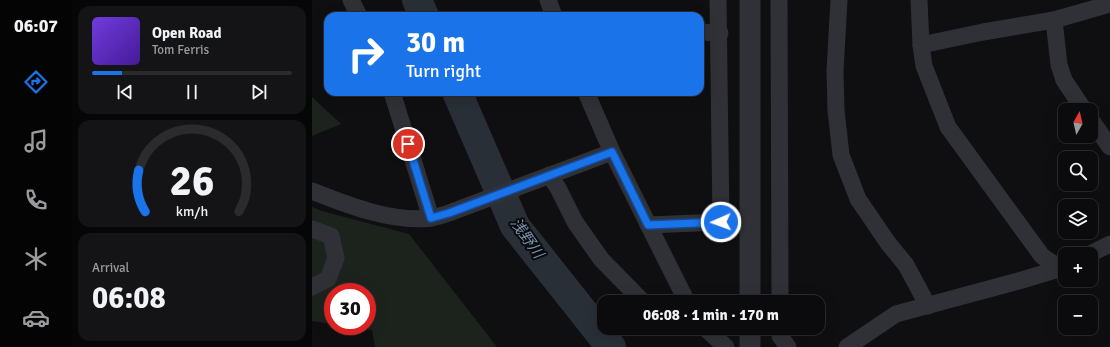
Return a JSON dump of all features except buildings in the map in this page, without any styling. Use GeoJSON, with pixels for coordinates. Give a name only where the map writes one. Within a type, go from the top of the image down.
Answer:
{"type":"FeatureCollection","features":[{"type":"Feature","properties":{"kind":"street"},"geometry":{"type":"LineString","coordinates":[[351,0],[357,12]]}},
{"type":"Feature","properties":{"kind":"street"},"geometry":{"type":"LineString","coordinates":[[548,0],[552,12]]}},
{"type":"Feature","properties":{"kind":"street"},"geometry":{"type":"LineString","coordinates":[[648,225],[721,222],[720,33],[718,0]]}},
{"type":"Feature","properties":{"kind":"street"},"geometry":{"type":"LineString","coordinates":[[750,0],[750,295]]}},
{"type":"Feature","properties":{"kind":"street"},"geometry":{"type":"LineString","coordinates":[[779,0],[780,295]]}},
{"type":"Feature","properties":{"kind":"street"},"geometry":{"type":"LineString","coordinates":[[839,0],[835,71],[836,110],[841,155],[858,199],[888,243],[906,265],[928,306]]}},
{"type":"Feature","properties":{"kind":"street"},"geometry":{"type":"LineString","coordinates":[[919,0],[921,45],[924,66],[948,127],[1042,256],[1058,265]]}},
{"type":"Feature","properties":{"kind":"street"},"geometry":{"type":"LineString","coordinates":[[921,45],[983,32],[1054,20],[1110,4]]}},
{"type":"Feature","properties":{"kind":"street"},"geometry":{"type":"LineString","coordinates":[[1054,20],[1059,65],[1064,80],[1079,103]]}},
{"type":"Feature","properties":{"kind":"street"},"geometry":{"type":"LineString","coordinates":[[704,32],[720,33]]}},
{"type":"Feature","properties":{"kind":"street"},"geometry":{"type":"LineString","coordinates":[[393,96],[431,218]]}},
{"type":"Feature","properties":{"kind":"street"},"geometry":{"type":"LineString","coordinates":[[588,96],[612,152],[683,295]]}},
{"type":"Feature","properties":{"kind":"street"},"geometry":{"type":"LineString","coordinates":[[1098,130],[1110,147]]}},
{"type":"Feature","properties":{"kind":"street"},"geometry":{"type":"LineString","coordinates":[[312,191],[351,207],[402,218],[431,218],[449,213],[612,152]]}},
{"type":"Feature","properties":{"kind":"street"},"geometry":{"type":"LineString","coordinates":[[546,176],[558,188],[575,222],[601,259],[636,295]]}},
{"type":"Feature","properties":{"kind":"street"},"geometry":{"type":"LineString","coordinates":[[312,229],[331,236],[336,258],[328,279],[312,287]]}},
{"type":"Feature","properties":{"kind":"street"},"geometry":{"type":"LineString","coordinates":[[1098,250],[1110,244]]}},
{"type":"Feature","properties":{"kind":"street"},"geometry":{"type":"LineString","coordinates":[[847,347],[896,314],[1058,269]]}},
{"type":"Feature","properties":{"kind":"street"},"geometry":{"type":"LineString","coordinates":[[713,335],[726,347]]}},
{"type":"Feature","properties":{"kind":"street"},"geometry":{"type":"LineString","coordinates":[[780,335],[788,347]]}},
{"type":"Feature","properties":{"kind":"shaded area"},"geometry":{"type":"Polygon","coordinates":[[[312,97],[341,124],[312,136],[312,97]]]}},
{"type":"Feature","properties":{"kind":"shaded area"},"geometry":{"type":"Polygon","coordinates":[[[312,207],[409,234],[497,347],[375,347],[373,335],[376,335],[376,283],[324,283],[324,323],[312,321],[312,207]]]}},
{"type":"Feature","properties":{"kind":"waterway","name":"浅野川"},"geometry":{"type":"LineString","coordinates":[[417,0],[422,12]]}},
{"type":"Feature","properties":{"kind":"waterway","name":"浅野川"},"geometry":{"type":"LineString","coordinates":[[459,96],[515,226],[611,347]]}},
{"type":"Feature","properties":{"kind":"route"},"geometry":{"type":"LineString","coordinates":[[408,144],[431,218],[449,213],[612,152],[648,225],[721,222]]}}]}
